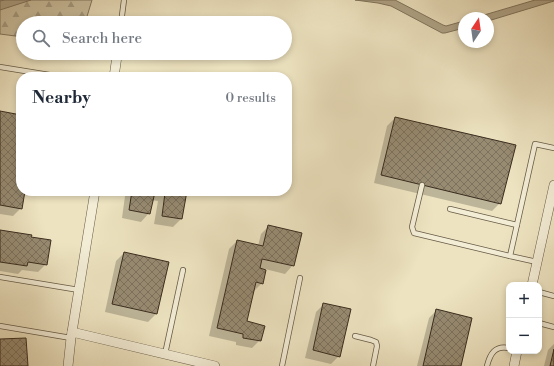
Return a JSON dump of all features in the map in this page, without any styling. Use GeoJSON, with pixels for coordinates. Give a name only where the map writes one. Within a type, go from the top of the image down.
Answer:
{"type":"FeatureCollection","features":[{"type":"Feature","properties":{"kind":"street"},"geometry":{"type":"LineString","coordinates":[[115,72],[116,60]]}},
{"type":"Feature","properties":{"kind":"street"},"geometry":{"type":"LineString","coordinates":[[533,282],[554,185]]}},
{"type":"Feature","properties":{"kind":"street"},"geometry":{"type":"LineString","coordinates":[[68,366],[94,196]]}},
{"type":"Feature","properties":{"kind":"street"},"geometry":{"type":"LineString","coordinates":[[72,335],[215,366]]}},
{"type":"Feature","properties":{"kind":"street"},"geometry":{"type":"LineString","coordinates":[[514,366],[516,354]]}},
{"type":"Feature","properties":{"kind":"lane"},"geometry":{"type":"LineString","coordinates":[[122,16],[124,0]]}},
{"type":"Feature","properties":{"kind":"lane"},"geometry":{"type":"LineString","coordinates":[[0,67],[31,72]]}},
{"type":"Feature","properties":{"kind":"lane"},"geometry":{"type":"LineString","coordinates":[[510,256],[535,144],[554,148]]}},
{"type":"Feature","properties":{"kind":"lane"},"geometry":{"type":"LineString","coordinates":[[422,185],[412,227],[414,233],[537,262]]}},
{"type":"Feature","properties":{"kind":"lane"},"geometry":{"type":"LineString","coordinates":[[450,209],[517,225]]}},
{"type":"Feature","properties":{"kind":"lane"},"geometry":{"type":"LineString","coordinates":[[165,354],[183,270]]}},
{"type":"Feature","properties":{"kind":"lane"},"geometry":{"type":"LineString","coordinates":[[0,277],[79,290]]}},
{"type":"Feature","properties":{"kind":"lane"},"geometry":{"type":"LineString","coordinates":[[282,366],[300,278]]}},
{"type":"Feature","properties":{"kind":"lane"},"geometry":{"type":"LineString","coordinates":[[542,293],[554,296]]}},
{"type":"Feature","properties":{"kind":"lane"},"geometry":{"type":"LineString","coordinates":[[542,324],[554,327]]}},
{"type":"Feature","properties":{"kind":"lane"},"geometry":{"type":"LineString","coordinates":[[0,326],[72,335]]}},
{"type":"Feature","properties":{"kind":"lane"},"geometry":{"type":"LineString","coordinates":[[355,336],[376,342],[377,346],[373,366]]}},
{"type":"Feature","properties":{"kind":"lane"},"geometry":{"type":"LineString","coordinates":[[487,366],[489,358],[495,350],[502,347],[506,348]]}},
{"type":"Feature","properties":{"kind":"green space"},"geometry":{"type":"Polygon","coordinates":[[[0,0],[92,0],[87,16],[16,16],[16,36],[0,34],[0,0]]]}},
{"type":"Feature","properties":{"kind":"shaded area"},"geometry":{"type":"Polygon","coordinates":[[[31,0],[0,10],[0,1],[31,0]]]}},
{"type":"Feature","properties":{"kind":"shaded area"},"geometry":{"type":"Polygon","coordinates":[[[355,0],[395,0],[443,25],[446,26],[458,23],[458,30],[442,33],[391,6],[355,0]]]}},
{"type":"Feature","properties":{"kind":"shaded area"},"geometry":{"type":"Polygon","coordinates":[[[535,0],[554,0],[494,19],[494,12],[535,0]]]}},
{"type":"Feature","properties":{"kind":"building"},"geometry":{"type":"Polygon","coordinates":[[[0,111],[16,114],[16,196],[24,196],[22,209],[0,205],[0,111]]]}},
{"type":"Feature","properties":{"kind":"building"},"geometry":{"type":"Polygon","coordinates":[[[395,117],[516,145],[501,204],[381,175],[395,117]]]}},
{"type":"Feature","properties":{"kind":"building"},"geometry":{"type":"Polygon","coordinates":[[[131,196],[154,196],[150,214],[129,210],[131,196]]]}},
{"type":"Feature","properties":{"kind":"building"},"geometry":{"type":"Polygon","coordinates":[[[165,196],[186,196],[182,219],[162,216],[165,196]]]}},
{"type":"Feature","properties":{"kind":"building"},"geometry":{"type":"Polygon","coordinates":[[[268,225],[302,233],[294,266],[262,259],[260,268],[266,270],[263,284],[256,282],[247,321],[265,326],[261,341],[243,338],[243,334],[217,328],[237,240],[263,246],[268,225]]]}},
{"type":"Feature","properties":{"kind":"building"},"geometry":{"type":"Polygon","coordinates":[[[0,230],[32,235],[31,237],[51,240],[47,265],[28,262],[27,266],[0,262],[0,230]]]}},
{"type":"Feature","properties":{"kind":"building"},"geometry":{"type":"Polygon","coordinates":[[[124,252],[169,262],[157,314],[112,304],[124,252]]]}},
{"type":"Feature","properties":{"kind":"building"},"geometry":{"type":"Polygon","coordinates":[[[323,303],[351,309],[340,357],[313,350],[323,303]]]}},
{"type":"Feature","properties":{"kind":"building"},"geometry":{"type":"Polygon","coordinates":[[[436,309],[472,318],[461,366],[423,366],[436,309]]]}},
{"type":"Feature","properties":{"kind":"building"},"geometry":{"type":"Polygon","coordinates":[[[26,338],[28,366],[0,366],[0,339],[26,338]]]}},
{"type":"Feature","properties":{"kind":"building"},"geometry":{"type":"Polygon","coordinates":[[[554,349],[554,366],[550,366],[554,349]]]}}]}
